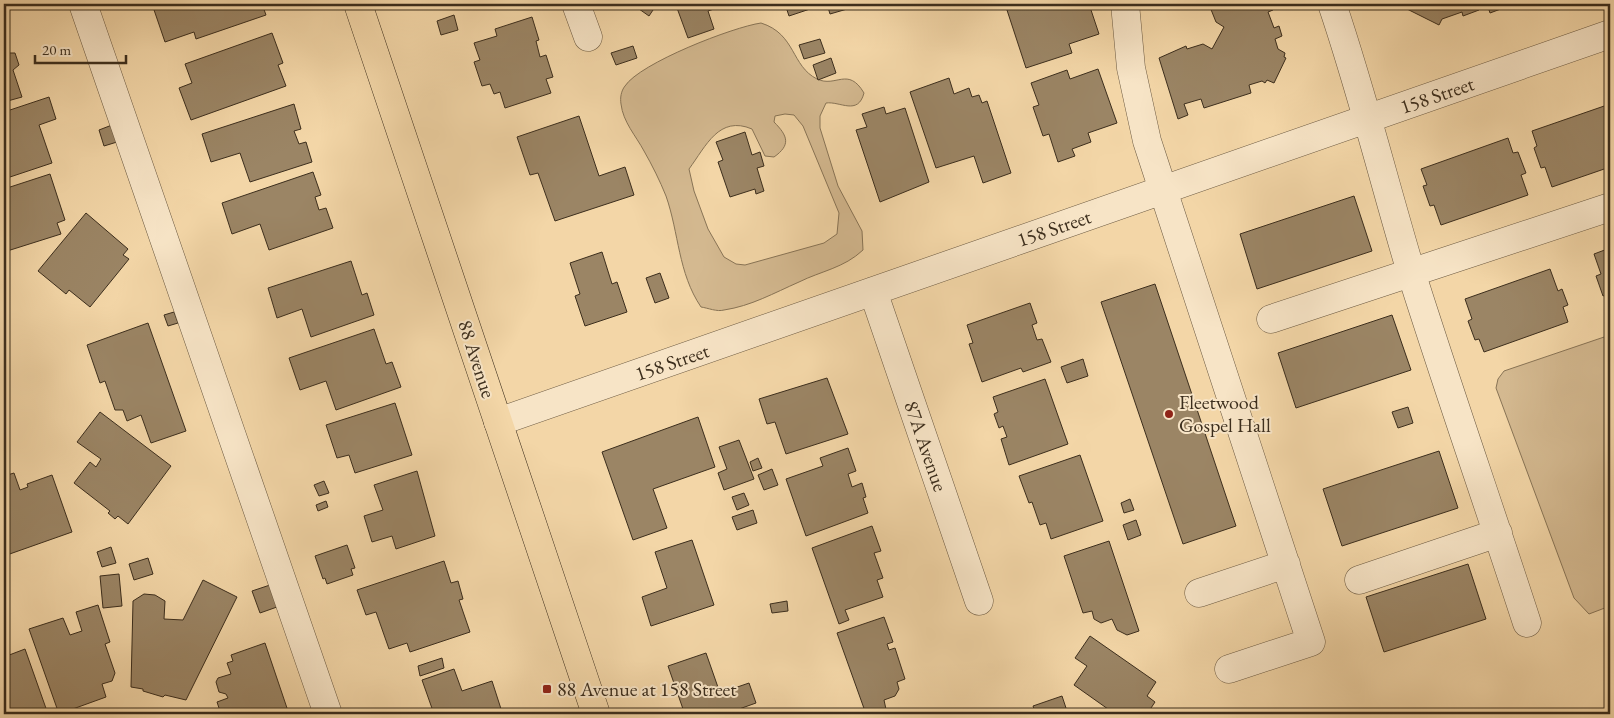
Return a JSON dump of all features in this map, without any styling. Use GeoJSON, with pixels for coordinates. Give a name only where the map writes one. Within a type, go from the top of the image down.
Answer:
{"type":"FeatureCollection","features":[{"type":"Feature","properties":{"kind":"main road","name":"88 Avenue"},"geometry":{"type":"LineString","coordinates":[[358,4],[596,714]]}},
{"type":"Feature","properties":{"kind":"street"},"geometry":{"type":"LineString","coordinates":[[83,4],[259,519],[328,714]]}},
{"type":"Feature","properties":{"kind":"street"},"geometry":{"type":"LineString","coordinates":[[576,4],[588,37]]}},
{"type":"Feature","properties":{"kind":"street"},"geometry":{"type":"LineString","coordinates":[[1125,4],[1128,45],[1140,116],[1311,642],[1229,669]]}},
{"type":"Feature","properties":{"kind":"street"},"geometry":{"type":"LineString","coordinates":[[1332,4],[1368,119],[1412,273],[1527,623]]}},
{"type":"Feature","properties":{"kind":"street","name":"158 Street"},"geometry":{"type":"LineString","coordinates":[[498,422],[1610,34]]}},
{"type":"Feature","properties":{"kind":"street"},"geometry":{"type":"LineString","coordinates":[[1272,319],[1610,207]]}},
{"type":"Feature","properties":{"kind":"street","name":"87A Avenue"},"geometry":{"type":"LineString","coordinates":[[873,291],[979,601]]}},
{"type":"Feature","properties":{"kind":"street"},"geometry":{"type":"LineString","coordinates":[[1359,580],[1498,533]]}},
{"type":"Feature","properties":{"kind":"street"},"geometry":{"type":"LineString","coordinates":[[1200,593],[1286,564]]}},
{"type":"Feature","properties":{"kind":"shaded area"},"geometry":{"type":"Polygon","coordinates":[[[761,23],[772,28],[787,42],[802,66],[817,79],[830,81],[847,79],[858,85],[864,93],[858,104],[853,106],[826,103],[820,116],[820,128],[838,186],[862,231],[863,250],[840,265],[762,299],[718,311],[701,307],[693,294],[683,267],[666,196],[641,145],[627,123],[622,111],[621,97],[625,86],[649,67],[688,47],[761,23]],[[794,115],[775,116],[774,122],[786,140],[783,148],[774,157],[765,156],[752,129],[731,126],[722,129],[714,135],[689,169],[694,191],[708,229],[724,257],[736,264],[745,265],[824,243],[837,234],[839,213],[803,126],[794,115]]]}},
{"type":"Feature","properties":{"kind":"shaded area"},"geometry":{"type":"Polygon","coordinates":[[[1610,335],[1610,606],[1589,614],[1574,598],[1496,388],[1498,379],[1504,371],[1610,335]]]}},
{"type":"Feature","properties":{"kind":"building"},"geometry":{"type":"Polygon","coordinates":[[[152,4],[262,4],[266,15],[196,39],[194,32],[165,42],[152,4]]]}},
{"type":"Feature","properties":{"kind":"building"},"geometry":{"type":"Polygon","coordinates":[[[632,4],[657,4],[649,16],[632,4]]]}},
{"type":"Feature","properties":{"kind":"building"},"geometry":{"type":"Polygon","coordinates":[[[679,4],[729,4],[708,11],[714,29],[688,38],[677,8],[679,4]]]}},
{"type":"Feature","properties":{"kind":"building"},"geometry":{"type":"Polygon","coordinates":[[[785,4],[818,4],[819,6],[789,16],[785,4]]]}},
{"type":"Feature","properties":{"kind":"building"},"geometry":{"type":"Polygon","coordinates":[[[827,4],[853,4],[854,7],[830,14],[827,4]]]}},
{"type":"Feature","properties":{"kind":"building"},"geometry":{"type":"Polygon","coordinates":[[[1005,4],[1089,4],[1099,34],[1069,44],[1072,53],[1026,68],[1005,4]]]}},
{"type":"Feature","properties":{"kind":"building"},"geometry":{"type":"Polygon","coordinates":[[[1205,4],[1270,4],[1273,10],[1268,12],[1274,28],[1279,26],[1282,36],[1275,39],[1278,49],[1285,53],[1284,57],[1286,58],[1274,83],[1267,80],[1265,83],[1262,81],[1249,85],[1251,93],[1204,108],[1201,99],[1184,104],[1188,115],[1178,119],[1159,58],[1186,46],[1187,49],[1203,44],[1212,49],[1224,27],[1216,22],[1210,7],[1207,8],[1205,4]]]}},
{"type":"Feature","properties":{"kind":"building"},"geometry":{"type":"Polygon","coordinates":[[[1410,4],[1487,4],[1478,7],[1479,10],[1463,16],[1462,12],[1442,19],[1439,25],[1407,9],[1410,4]]]}},
{"type":"Feature","properties":{"kind":"building"},"geometry":{"type":"Polygon","coordinates":[[[1487,4],[1504,4],[1506,7],[1490,13],[1487,4]]]}},
{"type":"Feature","properties":{"kind":"building"},"geometry":{"type":"Polygon","coordinates":[[[4,5],[9,19],[4,21],[4,5]]]}},
{"type":"Feature","properties":{"kind":"building"},"geometry":{"type":"Polygon","coordinates":[[[454,15],[458,30],[441,35],[437,21],[454,15]]]}},
{"type":"Feature","properties":{"kind":"building"},"geometry":{"type":"Polygon","coordinates":[[[532,17],[539,40],[536,41],[540,57],[546,55],[553,77],[546,79],[551,93],[505,108],[500,92],[494,94],[490,84],[482,86],[474,62],[480,60],[474,43],[497,36],[495,29],[532,17]]]}},
{"type":"Feature","properties":{"kind":"building"},"geometry":{"type":"Polygon","coordinates":[[[272,33],[283,63],[278,65],[286,86],[191,120],[179,88],[192,83],[185,64],[272,33]]]}},
{"type":"Feature","properties":{"kind":"building"},"geometry":{"type":"Polygon","coordinates":[[[820,39],[825,53],[804,59],[799,45],[820,39]]]}},
{"type":"Feature","properties":{"kind":"building"},"geometry":{"type":"Polygon","coordinates":[[[4,41],[8,53],[15,53],[19,65],[13,70],[22,97],[4,102],[4,41]]]}},
{"type":"Feature","properties":{"kind":"building"},"geometry":{"type":"Polygon","coordinates":[[[633,46],[637,58],[616,65],[611,53],[633,46]]]}},
{"type":"Feature","properties":{"kind":"building"},"geometry":{"type":"Polygon","coordinates":[[[831,58],[836,73],[818,80],[813,65],[831,58]]]}},
{"type":"Feature","properties":{"kind":"building"},"geometry":{"type":"Polygon","coordinates":[[[1098,69],[1117,123],[1088,133],[1091,142],[1072,149],[1075,156],[1058,162],[1049,134],[1043,136],[1033,107],[1039,105],[1031,83],[1067,70],[1070,79],[1098,69]]]}},
{"type":"Feature","properties":{"kind":"building"},"geometry":{"type":"Polygon","coordinates":[[[949,78],[954,94],[969,88],[972,97],[979,95],[982,103],[987,101],[1011,173],[983,183],[974,156],[936,168],[910,92],[949,78]]]}},
{"type":"Feature","properties":{"kind":"building"},"geometry":{"type":"Polygon","coordinates":[[[49,97],[56,119],[39,125],[52,163],[4,179],[4,112],[49,97]]]}},
{"type":"Feature","properties":{"kind":"building"},"geometry":{"type":"Polygon","coordinates":[[[294,104],[301,129],[294,131],[299,144],[306,142],[312,162],[250,182],[240,153],[211,162],[202,134],[294,104]]]}},
{"type":"Feature","properties":{"kind":"building"},"geometry":{"type":"Polygon","coordinates":[[[1610,104],[1610,167],[1552,187],[1545,167],[1541,168],[1534,148],[1537,146],[1532,131],[1610,104]]]}},
{"type":"Feature","properties":{"kind":"building"},"geometry":{"type":"Polygon","coordinates":[[[884,107],[886,114],[905,108],[929,182],[880,202],[856,130],[867,127],[862,114],[884,107]]]}},
{"type":"Feature","properties":{"kind":"building"},"geometry":{"type":"Polygon","coordinates":[[[579,116],[599,176],[625,167],[634,195],[555,221],[538,173],[530,175],[517,137],[579,116]]]}},
{"type":"Feature","properties":{"kind":"building"},"geometry":{"type":"Polygon","coordinates":[[[112,125],[117,142],[104,146],[99,130],[112,125]]]}},
{"type":"Feature","properties":{"kind":"building"},"geometry":{"type":"Polygon","coordinates":[[[745,132],[752,155],[760,152],[764,166],[757,168],[764,191],[756,194],[755,189],[730,197],[718,162],[723,160],[716,142],[745,132]]]}},
{"type":"Feature","properties":{"kind":"building"},"geometry":{"type":"Polygon","coordinates":[[[1508,138],[1513,153],[1518,152],[1526,173],[1521,175],[1528,195],[1441,225],[1434,205],[1430,206],[1423,186],[1427,185],[1421,169],[1508,138]]]}},
{"type":"Feature","properties":{"kind":"building"},"geometry":{"type":"Polygon","coordinates":[[[313,172],[321,195],[315,197],[319,210],[326,208],[333,228],[269,250],[260,224],[232,234],[222,203],[313,172]]]}},
{"type":"Feature","properties":{"kind":"building"},"geometry":{"type":"Polygon","coordinates":[[[50,174],[65,220],[57,223],[61,234],[4,252],[4,189],[50,174]]]}},
{"type":"Feature","properties":{"kind":"building"},"geometry":{"type":"Polygon","coordinates":[[[1354,196],[1372,251],[1257,289],[1240,234],[1354,196]]]}},
{"type":"Feature","properties":{"kind":"building"},"geometry":{"type":"Polygon","coordinates":[[[86,213],[128,249],[123,255],[129,259],[90,307],[69,290],[66,294],[38,271],[86,213]]]}},
{"type":"Feature","properties":{"kind":"building"},"geometry":{"type":"Polygon","coordinates":[[[1610,248],[1610,302],[1608,294],[1603,296],[1596,276],[1601,274],[1594,254],[1610,248]]]}},
{"type":"Feature","properties":{"kind":"building"},"geometry":{"type":"Polygon","coordinates":[[[602,252],[612,284],[617,282],[627,312],[585,326],[575,296],[580,294],[570,263],[602,252]]]}},
{"type":"Feature","properties":{"kind":"building"},"geometry":{"type":"Polygon","coordinates":[[[351,261],[362,295],[367,293],[374,315],[311,337],[302,309],[277,318],[268,288],[351,261]]]}},
{"type":"Feature","properties":{"kind":"building"},"geometry":{"type":"Polygon","coordinates":[[[1550,269],[1558,291],[1562,289],[1568,305],[1563,307],[1568,322],[1484,352],[1479,339],[1475,340],[1468,321],[1472,319],[1465,299],[1550,269]]]}},
{"type":"Feature","properties":{"kind":"building"},"geometry":{"type":"Polygon","coordinates":[[[660,273],[669,298],[655,303],[646,278],[660,273]]]}},
{"type":"Feature","properties":{"kind":"building","name":"Fleetwood Gospel Hall"},"geometry":{"type":"Polygon","coordinates":[[[1155,284],[1236,526],[1183,544],[1101,302],[1155,284]]]}},
{"type":"Feature","properties":{"kind":"building"},"geometry":{"type":"Polygon","coordinates":[[[1030,303],[1037,323],[1032,325],[1037,340],[1042,339],[1051,362],[1023,372],[1021,368],[982,382],[969,344],[973,343],[967,325],[1030,303]]]}},
{"type":"Feature","properties":{"kind":"building"},"geometry":{"type":"Polygon","coordinates":[[[174,312],[178,323],[168,326],[164,315],[174,312]]]}},
{"type":"Feature","properties":{"kind":"building"},"geometry":{"type":"Polygon","coordinates":[[[1392,315],[1411,370],[1296,408],[1278,353],[1392,315]]]}},
{"type":"Feature","properties":{"kind":"building"},"geometry":{"type":"Polygon","coordinates":[[[148,323],[186,431],[151,443],[141,415],[127,421],[123,410],[115,410],[105,381],[100,383],[87,345],[148,323]]]}},
{"type":"Feature","properties":{"kind":"building"},"geometry":{"type":"Polygon","coordinates":[[[374,329],[386,364],[392,362],[401,387],[336,410],[326,381],[300,390],[289,358],[374,329]]]}},
{"type":"Feature","properties":{"kind":"building"},"geometry":{"type":"Polygon","coordinates":[[[1083,359],[1088,376],[1067,383],[1061,367],[1083,359]]]}},
{"type":"Feature","properties":{"kind":"building"},"geometry":{"type":"Polygon","coordinates":[[[827,378],[848,434],[786,454],[775,422],[767,424],[759,399],[827,378]]]}},
{"type":"Feature","properties":{"kind":"building"},"geometry":{"type":"Polygon","coordinates":[[[1045,379],[1068,444],[1009,465],[1001,439],[1007,437],[1003,426],[999,428],[994,414],[998,412],[993,397],[1045,379]]]}},
{"type":"Feature","properties":{"kind":"building"},"geometry":{"type":"Polygon","coordinates":[[[395,403],[412,455],[355,473],[349,455],[337,458],[326,425],[395,403]]]}},
{"type":"Feature","properties":{"kind":"building"},"geometry":{"type":"Polygon","coordinates":[[[1408,407],[1413,423],[1398,428],[1392,412],[1408,407]]]}},
{"type":"Feature","properties":{"kind":"building"},"geometry":{"type":"Polygon","coordinates":[[[100,412],[171,466],[128,524],[118,516],[115,519],[108,513],[110,511],[74,483],[90,462],[96,467],[101,459],[77,442],[100,412]]]}},
{"type":"Feature","properties":{"kind":"building"},"geometry":{"type":"Polygon","coordinates":[[[698,417],[715,467],[653,489],[667,528],[633,540],[602,452],[698,417]]]}},
{"type":"Feature","properties":{"kind":"building"},"geometry":{"type":"Polygon","coordinates":[[[739,440],[754,479],[724,490],[718,473],[727,469],[719,447],[739,440]]]}},
{"type":"Feature","properties":{"kind":"building"},"geometry":{"type":"Polygon","coordinates":[[[848,448],[856,471],[848,474],[852,487],[862,483],[866,497],[863,498],[868,513],[806,536],[786,479],[823,466],[820,458],[848,448]]]}},
{"type":"Feature","properties":{"kind":"building"},"geometry":{"type":"Polygon","coordinates":[[[1439,451],[1458,508],[1342,546],[1323,489],[1439,451]]]}},
{"type":"Feature","properties":{"kind":"building"},"geometry":{"type":"Polygon","coordinates":[[[1080,455],[1103,521],[1051,539],[1046,523],[1040,525],[1032,502],[1029,503],[1019,476],[1080,455]]]}},
{"type":"Feature","properties":{"kind":"building"},"geometry":{"type":"Polygon","coordinates":[[[758,458],[762,468],[753,471],[750,462],[758,458]]]}},
{"type":"Feature","properties":{"kind":"building"},"geometry":{"type":"Polygon","coordinates":[[[772,469],[778,485],[764,490],[758,475],[772,469]]]}},
{"type":"Feature","properties":{"kind":"building"},"geometry":{"type":"Polygon","coordinates":[[[417,471],[435,536],[396,549],[392,536],[372,542],[364,516],[383,510],[374,485],[417,471]]]}},
{"type":"Feature","properties":{"kind":"building"},"geometry":{"type":"Polygon","coordinates":[[[14,473],[20,490],[28,487],[27,484],[52,475],[72,532],[4,556],[4,476],[14,473]]]}},
{"type":"Feature","properties":{"kind":"building"},"geometry":{"type":"Polygon","coordinates":[[[324,481],[329,493],[319,496],[314,485],[324,481]]]}},
{"type":"Feature","properties":{"kind":"building"},"geometry":{"type":"Polygon","coordinates":[[[744,493],[749,505],[737,510],[732,497],[744,493]]]}},
{"type":"Feature","properties":{"kind":"building"},"geometry":{"type":"Polygon","coordinates":[[[1130,499],[1134,510],[1124,513],[1121,503],[1130,499]]]}},
{"type":"Feature","properties":{"kind":"building"},"geometry":{"type":"Polygon","coordinates":[[[326,501],[328,507],[318,511],[316,505],[326,501]]]}},
{"type":"Feature","properties":{"kind":"building"},"geometry":{"type":"Polygon","coordinates":[[[753,510],[757,523],[737,530],[732,517],[753,510]]]}},
{"type":"Feature","properties":{"kind":"building"},"geometry":{"type":"Polygon","coordinates":[[[1136,520],[1141,535],[1128,540],[1123,525],[1136,520]]]}},
{"type":"Feature","properties":{"kind":"building"},"geometry":{"type":"Polygon","coordinates":[[[872,526],[881,551],[874,553],[883,578],[877,580],[883,597],[845,610],[849,620],[839,624],[812,548],[872,526]]]}},
{"type":"Feature","properties":{"kind":"building"},"geometry":{"type":"Polygon","coordinates":[[[692,540],[714,605],[651,626],[642,597],[667,588],[655,552],[692,540]]]}},
{"type":"Feature","properties":{"kind":"building"},"geometry":{"type":"Polygon","coordinates":[[[1109,541],[1139,631],[1127,635],[1117,630],[1112,619],[1101,623],[1094,619],[1092,611],[1083,613],[1064,556],[1109,541]]]}},
{"type":"Feature","properties":{"kind":"building"},"geometry":{"type":"Polygon","coordinates":[[[347,545],[355,568],[351,569],[353,575],[327,584],[325,578],[323,579],[315,556],[347,545]]]}},
{"type":"Feature","properties":{"kind":"building"},"geometry":{"type":"Polygon","coordinates":[[[111,547],[116,563],[102,567],[97,552],[111,547]]]}},
{"type":"Feature","properties":{"kind":"building"},"geometry":{"type":"Polygon","coordinates":[[[148,558],[153,574],[134,580],[129,564],[148,558]]]}},
{"type":"Feature","properties":{"kind":"building"},"geometry":{"type":"Polygon","coordinates":[[[444,561],[451,583],[458,581],[463,599],[459,600],[470,632],[410,652],[407,643],[389,649],[376,612],[366,615],[357,590],[444,561]]]}},
{"type":"Feature","properties":{"kind":"building"},"geometry":{"type":"Polygon","coordinates":[[[1468,564],[1486,619],[1384,652],[1366,597],[1468,564]]]}},
{"type":"Feature","properties":{"kind":"building"},"geometry":{"type":"Polygon","coordinates":[[[119,574],[122,606],[103,608],[100,576],[119,574]]]}},
{"type":"Feature","properties":{"kind":"building"},"geometry":{"type":"Polygon","coordinates":[[[203,580],[237,597],[186,700],[165,695],[163,697],[143,691],[143,689],[131,687],[133,601],[144,594],[155,595],[165,601],[164,619],[183,620],[203,580]]]}},
{"type":"Feature","properties":{"kind":"building"},"geometry":{"type":"Polygon","coordinates":[[[270,585],[277,607],[260,613],[252,591],[270,585]]]}},
{"type":"Feature","properties":{"kind":"building"},"geometry":{"type":"Polygon","coordinates":[[[787,601],[788,611],[772,613],[770,604],[787,601]]]}},
{"type":"Feature","properties":{"kind":"building"},"geometry":{"type":"Polygon","coordinates":[[[98,605],[110,642],[105,644],[115,673],[112,681],[102,684],[106,697],[59,714],[29,629],[63,618],[70,635],[82,631],[76,612],[98,605]]]}},
{"type":"Feature","properties":{"kind":"building"},"geometry":{"type":"Polygon","coordinates":[[[884,617],[893,642],[887,644],[889,650],[895,648],[905,679],[897,682],[899,689],[895,696],[884,700],[887,714],[866,714],[837,633],[884,617]]]}},
{"type":"Feature","properties":{"kind":"building"},"geometry":{"type":"Polygon","coordinates":[[[1090,636],[1156,682],[1147,696],[1155,702],[1147,714],[1140,714],[1136,711],[1134,714],[1115,714],[1074,685],[1087,666],[1075,658],[1090,636]]]}},
{"type":"Feature","properties":{"kind":"building"},"geometry":{"type":"Polygon","coordinates":[[[265,643],[289,714],[221,714],[217,702],[228,698],[226,694],[219,692],[216,682],[218,678],[231,674],[227,663],[233,661],[231,655],[265,643]]]}},
{"type":"Feature","properties":{"kind":"building"},"geometry":{"type":"Polygon","coordinates":[[[25,649],[48,714],[4,714],[4,657],[25,649]]]}},
{"type":"Feature","properties":{"kind":"building"},"geometry":{"type":"Polygon","coordinates":[[[706,653],[720,693],[749,683],[756,703],[725,714],[678,714],[677,711],[683,709],[668,666],[706,653]]]}},
{"type":"Feature","properties":{"kind":"building"},"geometry":{"type":"Polygon","coordinates":[[[442,658],[444,668],[420,676],[418,666],[442,658]]]}},
{"type":"Feature","properties":{"kind":"building"},"geometry":{"type":"Polygon","coordinates":[[[454,669],[462,691],[492,681],[502,712],[494,714],[434,714],[422,680],[454,669]]]}},
{"type":"Feature","properties":{"kind":"building"},"geometry":{"type":"Polygon","coordinates":[[[1062,696],[1068,714],[1036,714],[1033,706],[1062,696]]]}},
{"type":"Feature","properties":{"kind":"building"},"geometry":{"type":"Polygon","coordinates":[[[928,710],[954,711],[954,714],[928,714],[928,710]]]}},
{"type":"Feature","properties":{"kind":"place","name":"Fleetwood Gospel Hall"},"geometry":{"type":"Point","coordinates":[1169,414]}},
{"type":"Feature","properties":{"kind":"place","name":"88 Avenue at 158 Street"},"geometry":{"type":"Point","coordinates":[547,689]}}]}
